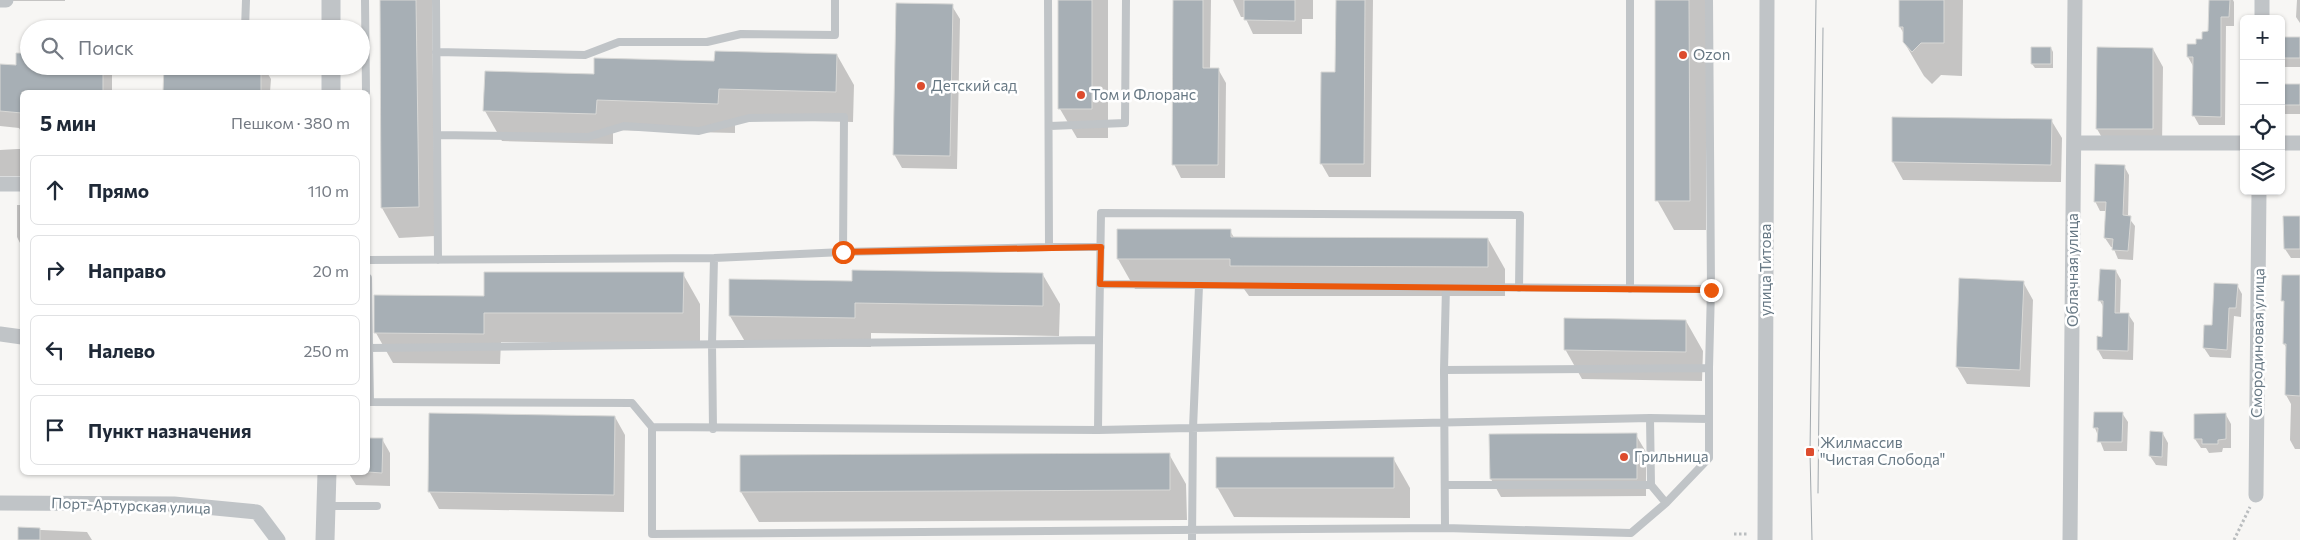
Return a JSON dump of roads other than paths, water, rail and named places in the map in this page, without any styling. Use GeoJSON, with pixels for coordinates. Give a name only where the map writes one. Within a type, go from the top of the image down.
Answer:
{"type":"FeatureCollection","features":[{"type":"Feature","properties":{"kind":"street"},"geometry":{"type":"LineString","coordinates":[[0,0],[6,0]]}},
{"type":"Feature","properties":{"kind":"street"},"geometry":{"type":"LineString","coordinates":[[331,0],[331,20]]}},
{"type":"Feature","properties":{"kind":"street","name":"улица Титова"},"geometry":{"type":"LineString","coordinates":[[1765,540],[1767,0]]}},
{"type":"Feature","properties":{"kind":"street","name":"Облачная улица"},"geometry":{"type":"LineString","coordinates":[[2070,540],[2075,0]]}},
{"type":"Feature","properties":{"kind":"street"},"geometry":{"type":"LineString","coordinates":[[2262,0],[2262,15]]}},
{"type":"Feature","properties":{"kind":"street"},"geometry":{"type":"LineString","coordinates":[[331,75],[331,90]]}},
{"type":"Feature","properties":{"kind":"street"},"geometry":{"type":"LineString","coordinates":[[2074,143],[2240,143]]}},
{"type":"Feature","properties":{"kind":"street"},"geometry":{"type":"LineString","coordinates":[[2285,143],[2300,143]]}},
{"type":"Feature","properties":{"kind":"street"},"geometry":{"type":"LineString","coordinates":[[0,184],[20,184]]}},
{"type":"Feature","properties":{"kind":"street","name":"Смородиновая улица"},"geometry":{"type":"LineString","coordinates":[[2256,495],[2260,195]]}},
{"type":"Feature","properties":{"kind":"street"},"geometry":{"type":"LineString","coordinates":[[0,334],[20,337]]}},
{"type":"Feature","properties":{"kind":"street"},"geometry":{"type":"LineString","coordinates":[[325,540],[327,475]]}},
{"type":"Feature","properties":{"kind":"street","name":"Порт-Артурская улица"},"geometry":{"type":"LineString","coordinates":[[0,503],[174,504],[257,512],[278,540]]}},
{"type":"Feature","properties":{"kind":"lane"},"geometry":{"type":"LineString","coordinates":[[245,20],[246,0]]}},
{"type":"Feature","properties":{"kind":"lane"},"geometry":{"type":"LineString","coordinates":[[365,0],[365,20]]}},
{"type":"Feature","properties":{"kind":"lane"},"geometry":{"type":"LineString","coordinates":[[436,0],[438,260]]}},
{"type":"Feature","properties":{"kind":"lane"},"geometry":{"type":"LineString","coordinates":[[436,52],[584,55],[619,42],[707,42],[741,34],[835,35],[835,0]]}},
{"type":"Feature","properties":{"kind":"lane"},"geometry":{"type":"LineString","coordinates":[[1048,0],[1049,247]]}},
{"type":"Feature","properties":{"kind":"lane"},"geometry":{"type":"LineString","coordinates":[[1050,126],[1125,123],[1126,0]]}},
{"type":"Feature","properties":{"kind":"lane"},"geometry":{"type":"LineString","coordinates":[[1630,0],[1630,289]]}},
{"type":"Feature","properties":{"kind":"lane"},"geometry":{"type":"LineString","coordinates":[[370,402],[632,403],[652,428],[652,537],[1445,528],[1631,533],[1666,502],[1709,458],[1711,290],[1709,0]]}},
{"type":"Feature","properties":{"kind":"lane"},"geometry":{"type":"LineString","coordinates":[[366,75],[366,90]]}},
{"type":"Feature","properties":{"kind":"lane"},"geometry":{"type":"LineString","coordinates":[[437,135],[588,136],[624,126],[699,131],[749,118],[844,117],[843,252]]}},
{"type":"Feature","properties":{"kind":"lane"},"geometry":{"type":"LineString","coordinates":[[1098,430],[1102,213],[1520,215],[1518,288]]}},
{"type":"Feature","properties":{"kind":"lane"},"geometry":{"type":"LineString","coordinates":[[370,260],[714,258],[843,252],[1101,247]]}},
{"type":"Feature","properties":{"kind":"lane"},"geometry":{"type":"LineString","coordinates":[[713,429],[714,258]]}},
{"type":"Feature","properties":{"kind":"lane"},"geometry":{"type":"LineString","coordinates":[[1100,284],[1711,290]]}},
{"type":"Feature","properties":{"kind":"lane"},"geometry":{"type":"LineString","coordinates":[[1192,540],[1193,428],[1199,286]]}},
{"type":"Feature","properties":{"kind":"lane"},"geometry":{"type":"LineString","coordinates":[[1445,528],[1444,370],[1446,287]]}},
{"type":"Feature","properties":{"kind":"lane"},"geometry":{"type":"LineString","coordinates":[[370,348],[1099,340]]}},
{"type":"Feature","properties":{"kind":"lane"},"geometry":{"type":"LineString","coordinates":[[1444,370],[1709,368]]}},
{"type":"Feature","properties":{"kind":"lane"},"geometry":{"type":"LineString","coordinates":[[652,428],[1098,430],[1444,424],[1650,418],[1709,419]]}},
{"type":"Feature","properties":{"kind":"lane"},"geometry":{"type":"LineString","coordinates":[[1650,418],[1651,485],[1666,502]]}},
{"type":"Feature","properties":{"kind":"lane"},"geometry":{"type":"LineString","coordinates":[[1445,485],[1651,485]]}},
{"type":"Feature","properties":{"kind":"lane"},"geometry":{"type":"LineString","coordinates":[[326,506],[376,506]]}},
{"type":"Feature","properties":{"kind":"tram line"},"geometry":{"type":"LineString","coordinates":[[1812,540],[1810,452],[1816,0]]}},
{"type":"Feature","properties":{"kind":"tram line"},"geometry":{"type":"LineString","coordinates":[[1818,493],[1823,28]]}},
{"type":"Feature","properties":{"kind":"place","name":"Ozon"},"geometry":{"type":"Point","coordinates":[1683,55]}},
{"type":"Feature","properties":{"kind":"place","name":"Детский сад"},"geometry":{"type":"Point","coordinates":[921,86]}},
{"type":"Feature","properties":{"kind":"place","name":"Том и Флоранс"},"geometry":{"type":"Point","coordinates":[1081,95]}},
{"type":"Feature","properties":{"kind":"place","name":"Жилмассив \"Чистая Слобода\""},"geometry":{"type":"Point","coordinates":[1810,452]}},
{"type":"Feature","properties":{"kind":"place","name":"Грильница"},"geometry":{"type":"Point","coordinates":[1624,457]}}]}
